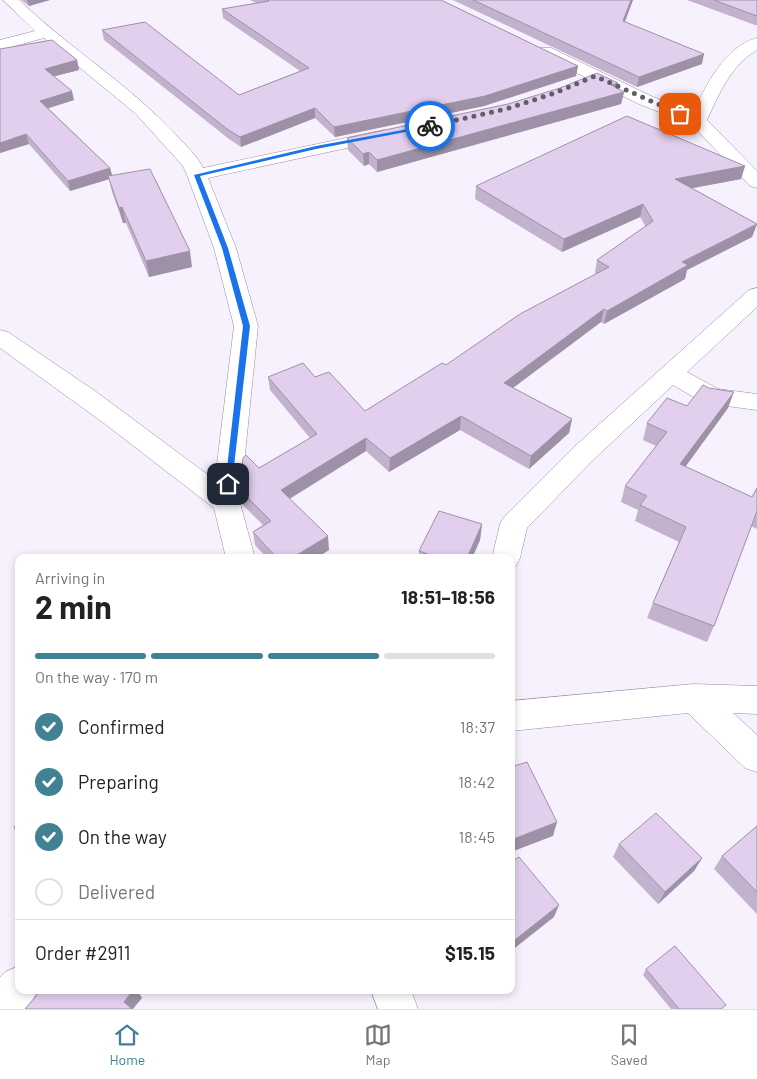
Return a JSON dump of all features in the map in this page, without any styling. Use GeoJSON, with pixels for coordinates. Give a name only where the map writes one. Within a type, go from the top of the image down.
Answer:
{"type":"FeatureCollection","features":[{"type":"Feature","properties":{"kind":"street"},"geometry":{"type":"LineString","coordinates":[[10,0],[45,34],[82,59],[135,103],[192,164],[197,175],[225,248],[246,326],[226,502],[240,554]]}},
{"type":"Feature","properties":{"kind":"street"},"geometry":{"type":"LineString","coordinates":[[0,46],[45,34]]}},
{"type":"Feature","properties":{"kind":"street"},"geometry":{"type":"LineString","coordinates":[[698,121],[719,79],[735,59],[757,43]]}},
{"type":"Feature","properties":{"kind":"street"},"geometry":{"type":"LineString","coordinates":[[528,44],[644,100],[698,121],[757,182]]}},
{"type":"Feature","properties":{"kind":"street"},"geometry":{"type":"LineString","coordinates":[[578,83],[595,76]]}},
{"type":"Feature","properties":{"kind":"street"},"geometry":{"type":"LineString","coordinates":[[197,175],[316,148],[397,133]]}},
{"type":"Feature","properties":{"kind":"street"},"geometry":{"type":"LineString","coordinates":[[507,554],[514,524],[583,454],[757,295]]}},
{"type":"Feature","properties":{"kind":"street"},"geometry":{"type":"LineString","coordinates":[[0,337],[109,414],[226,502]]}},
{"type":"Feature","properties":{"kind":"street"},"geometry":{"type":"LineString","coordinates":[[671,374],[713,396],[757,402]]}},
{"type":"Feature","properties":{"kind":"street"},"geometry":{"type":"LineString","coordinates":[[694,698],[757,757]]}},
{"type":"Feature","properties":{"kind":"street"},"geometry":{"type":"LineString","coordinates":[[515,716],[694,698],[757,700]]}},
{"type":"Feature","properties":{"kind":"street"},"geometry":{"type":"LineString","coordinates":[[0,1007],[15,990]]}},
{"type":"Feature","properties":{"kind":"street"},"geometry":{"type":"LineString","coordinates":[[392,994],[398,1009]]}},
{"type":"Feature","properties":{"kind":"building"},"geometry":{"type":"Polygon","coordinates":[[[267,0],[441,0],[578,66],[485,96],[334,127],[315,108],[240,137],[227,129],[102,30],[145,22],[239,95],[309,68],[222,9],[269,1],[267,0]]]}},
{"type":"Feature","properties":{"kind":"building"},"geometry":{"type":"Polygon","coordinates":[[[473,0],[631,0],[623,21],[704,54],[639,77],[473,0]]]}},
{"type":"Feature","properties":{"kind":"building"},"geometry":{"type":"Polygon","coordinates":[[[714,0],[757,0],[757,16],[714,0]]]}},
{"type":"Feature","properties":{"kind":"building"},"geometry":{"type":"Polygon","coordinates":[[[52,40],[77,60],[45,69],[72,91],[40,101],[110,168],[68,181],[26,134],[0,143],[0,49],[52,40]]]}},
{"type":"Feature","properties":{"kind":"building"},"geometry":{"type":"Polygon","coordinates":[[[597,73],[618,83],[611,85],[624,92],[377,160],[369,152],[363,154],[347,138],[508,104],[560,88],[597,73]]]}},
{"type":"Feature","properties":{"kind":"building"},"geometry":{"type":"Polygon","coordinates":[[[627,116],[745,166],[675,179],[757,224],[682,262],[688,265],[607,311],[604,309],[504,383],[572,419],[531,456],[461,416],[390,458],[366,438],[281,490],[328,536],[299,554],[273,554],[253,532],[271,521],[240,490],[243,458],[246,455],[259,468],[317,434],[268,377],[303,363],[315,377],[329,372],[365,411],[442,363],[446,365],[520,314],[609,267],[597,260],[653,221],[643,204],[564,239],[476,186],[627,116]]]}},
{"type":"Feature","properties":{"kind":"building"},"geometry":{"type":"Polygon","coordinates":[[[150,169],[190,251],[146,261],[122,207],[119,208],[108,176],[150,169]]]}},
{"type":"Feature","properties":{"kind":"building"},"geometry":{"type":"Polygon","coordinates":[[[703,385],[709,388],[734,392],[680,464],[752,497],[757,488],[757,511],[714,626],[653,603],[686,527],[640,505],[647,496],[625,486],[667,432],[647,423],[667,398],[687,406],[703,385]]]}},
{"type":"Feature","properties":{"kind":"building"},"geometry":{"type":"Polygon","coordinates":[[[439,511],[482,524],[469,554],[428,554],[419,551],[439,511]]]}},
{"type":"Feature","properties":{"kind":"building"},"geometry":{"type":"Polygon","coordinates":[[[527,762],[557,822],[515,838],[515,766],[527,762]]]}},
{"type":"Feature","properties":{"kind":"building"},"geometry":{"type":"Polygon","coordinates":[[[656,813],[702,858],[665,892],[619,844],[656,813]]]}},
{"type":"Feature","properties":{"kind":"building"},"geometry":{"type":"Polygon","coordinates":[[[757,826],[757,892],[722,856],[757,826]]]}},
{"type":"Feature","properties":{"kind":"building"},"geometry":{"type":"Polygon","coordinates":[[[519,857],[559,905],[515,940],[515,860],[519,857]]]}},
{"type":"Feature","properties":{"kind":"building"},"geometry":{"type":"Polygon","coordinates":[[[675,946],[726,1005],[721,1009],[679,1009],[646,969],[675,946]]]}},
{"type":"Feature","properties":{"kind":"building"},"geometry":{"type":"Polygon","coordinates":[[[38,994],[130,994],[124,1002],[132,1009],[25,1009],[38,994]]]}},
{"type":"Feature","properties":{"kind":"way so far"},"geometry":{"type":"LineString","coordinates":[[430,126],[506,109],[552,94],[595,76],[644,100],[680,114]]}},
{"type":"Feature","properties":{"kind":"route"},"geometry":{"type":"LineString","coordinates":[[228,484],[246,326],[225,248],[197,175],[316,148],[430,126]]}}]}
